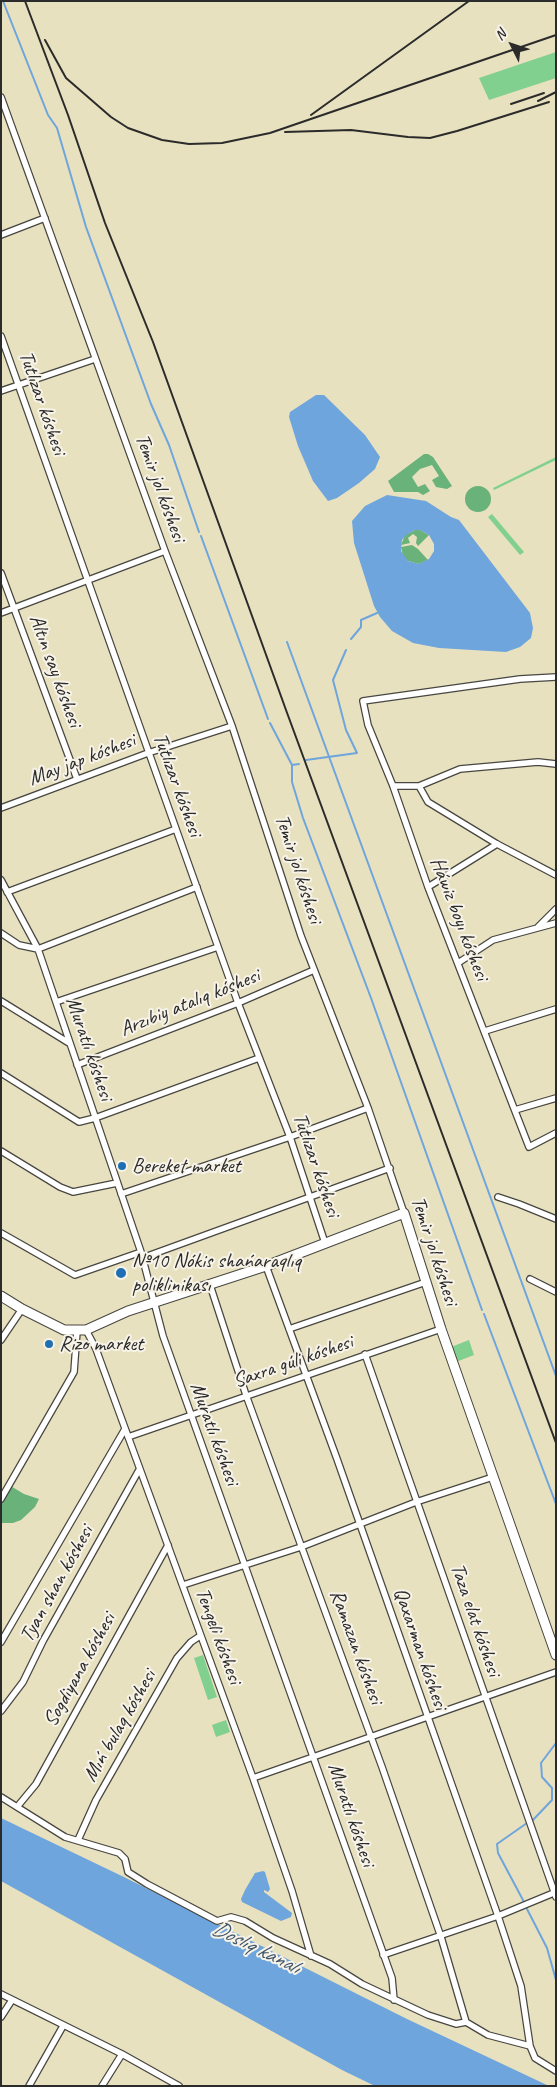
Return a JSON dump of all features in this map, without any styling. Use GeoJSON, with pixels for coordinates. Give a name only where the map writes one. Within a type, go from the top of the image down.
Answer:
{"type":"FeatureCollection","features":[{"type":"Feature","properties":{"kind":"street","name":"Temir jol kóshesi"},"geometry":{"type":"LineString","coordinates":[[1,97],[165,551],[232,726],[314,970],[390,1168],[441,1329],[556,1654]]}},
{"type":"Feature","properties":{"kind":"street"},"geometry":{"type":"LineString","coordinates":[[1,235],[45,218]]}},
{"type":"Feature","properties":{"kind":"street","name":"Tutlızar kóshesi"},"geometry":{"type":"LineString","coordinates":[[1,336],[196,887],[238,1003],[290,1137],[325,1243]]}},
{"type":"Feature","properties":{"kind":"street"},"geometry":{"type":"LineString","coordinates":[[1,390],[95,359]]}},
{"type":"Feature","properties":{"kind":"street"},"geometry":{"type":"LineString","coordinates":[[1,614],[165,551]]}},
{"type":"Feature","properties":{"kind":"street","name":"Altın say kóshesi"},"geometry":{"type":"LineString","coordinates":[[1,573],[78,780]]}},
{"type":"Feature","properties":{"kind":"street","name":"Háwiz boyı kóshesi"},"geometry":{"type":"LineString","coordinates":[[556,677],[520,679],[363,701],[368,725],[393,786],[428,887],[529,1147],[556,1133]]}},
{"type":"Feature","properties":{"kind":"street","name":"May jap kóshesi"},"geometry":{"type":"LineString","coordinates":[[1,808],[148,753],[232,726]]}},
{"type":"Feature","properties":{"kind":"street"},"geometry":{"type":"LineString","coordinates":[[393,786],[419,786],[460,769],[538,762],[556,764]]}},
{"type":"Feature","properties":{"kind":"street"},"geometry":{"type":"LineString","coordinates":[[419,786],[428,802],[498,844],[556,875]]}},
{"type":"Feature","properties":{"kind":"street"},"geometry":{"type":"LineString","coordinates":[[7,892],[176,829]]}},
{"type":"Feature","properties":{"kind":"street"},"geometry":{"type":"LineString","coordinates":[[428,887],[498,844]]}},
{"type":"Feature","properties":{"kind":"street","name":"Muratlı kóshesi"},"geometry":{"type":"LineString","coordinates":[[1,880],[38,949],[142,1255],[163,1336],[392,1978],[394,2000]]}},
{"type":"Feature","properties":{"kind":"street"},"geometry":{"type":"LineString","coordinates":[[1,933],[19,945],[38,949],[196,887]]}},
{"type":"Feature","properties":{"kind":"street"},"geometry":{"type":"LineString","coordinates":[[536,928],[556,909]]}},
{"type":"Feature","properties":{"kind":"street"},"geometry":{"type":"LineString","coordinates":[[458,963],[493,940],[556,923]]}},
{"type":"Feature","properties":{"kind":"street"},"geometry":{"type":"LineString","coordinates":[[56,1002],[218,947]]}},
{"type":"Feature","properties":{"kind":"street","name":"Arzıbiy atalıq kóshesi"},"geometry":{"type":"LineString","coordinates":[[78,1065],[238,1003],[314,970]]}},
{"type":"Feature","properties":{"kind":"street"},"geometry":{"type":"LineString","coordinates":[[1,1001],[69,1044]]}},
{"type":"Feature","properties":{"kind":"street"},"geometry":{"type":"LineString","coordinates":[[485,1031],[556,1009]]}},
{"type":"Feature","properties":{"kind":"street"},"geometry":{"type":"LineString","coordinates":[[1,1074],[79,1122],[96,1118],[259,1058]]}},
{"type":"Feature","properties":{"kind":"street"},"geometry":{"type":"LineString","coordinates":[[515,1110],[556,1098]]}},
{"type":"Feature","properties":{"kind":"street"},"geometry":{"type":"LineString","coordinates":[[121,1194],[290,1137],[368,1108]]}},
{"type":"Feature","properties":{"kind":"street"},"geometry":{"type":"LineString","coordinates":[[1,1151],[60,1188],[73,1192],[117,1183]]}},
{"type":"Feature","properties":{"kind":"street"},"geometry":{"type":"LineString","coordinates":[[1,1233],[74,1275],[142,1255],[311,1198],[390,1168]]}},
{"type":"Feature","properties":{"kind":"street"},"geometry":{"type":"LineString","coordinates":[[498,1197],[556,1219]]}},
{"type":"Feature","properties":{"kind":"street"},"geometry":{"type":"LineString","coordinates":[[1,1296],[64,1330],[82,1330],[128,1311],[266,1266],[404,1214]]}},
{"type":"Feature","properties":{"kind":"street","name":"Qaxarman kóshesi"},"geometry":{"type":"LineString","coordinates":[[266,1266],[360,1524],[498,1916],[521,1986],[530,2046]]}},
{"type":"Feature","properties":{"kind":"street"},"geometry":{"type":"LineString","coordinates":[[530,1280],[556,1292]]}},
{"type":"Feature","properties":{"kind":"street"},"geometry":{"type":"LineString","coordinates":[[290,1329],[426,1282]]}},
{"type":"Feature","properties":{"kind":"street","name":"Ramazan kóshesi"},"geometry":{"type":"LineString","coordinates":[[210,1285],[246,1395],[371,1738],[440,1936],[466,2022]]}},
{"type":"Feature","properties":{"kind":"street"},"geometry":{"type":"LineString","coordinates":[[1,1340],[22,1309]]}},
{"type":"Feature","properties":{"kind":"street","name":"Saxra gúli kóshesi"},"geometry":{"type":"LineString","coordinates":[[128,1437],[190,1414],[441,1329]]}},
{"type":"Feature","properties":{"kind":"street"},"geometry":{"type":"LineString","coordinates":[[1,1499],[74,1372],[82,1330]]}},
{"type":"Feature","properties":{"kind":"street","name":"Tengeli kóshesi"},"geometry":{"type":"LineString","coordinates":[[82,1330],[96,1349],[139,1470],[183,1585],[292,1891],[311,1956]]}},
{"type":"Feature","properties":{"kind":"street","name":"Taza elat kóshesi"},"geometry":{"type":"LineString","coordinates":[[365,1354],[555,1894]]}},
{"type":"Feature","properties":{"kind":"street"},"geometry":{"type":"LineString","coordinates":[[1,1642],[125,1430]]}},
{"type":"Feature","properties":{"kind":"street","name":"Tyan shan kóshesi"},"geometry":{"type":"LineString","coordinates":[[1,1711],[23,1682],[43,1641],[139,1470]]}},
{"type":"Feature","properties":{"kind":"street"},"geometry":{"type":"LineString","coordinates":[[183,1585],[302,1547],[416,1502],[493,1478]]}},
{"type":"Feature","properties":{"kind":"street","name":"Sogdiyana kóshesi"},"geometry":{"type":"LineString","coordinates":[[17,1807],[36,1784],[168,1545]]}},
{"type":"Feature","properties":{"kind":"street","name":"Mıń bulaq kóshesi"},"geometry":{"type":"LineString","coordinates":[[78,1840],[96,1800],[177,1658],[191,1642],[200,1636]]}},
{"type":"Feature","properties":{"kind":"street"},"geometry":{"type":"LineString","coordinates":[[253,1778],[556,1672]]}},
{"type":"Feature","properties":{"kind":"street"},"geometry":{"type":"LineString","coordinates":[[1,1797],[66,1837],[119,1853],[125,1859],[128,1872],[217,1921],[231,1917],[245,1921],[330,1964],[362,1984],[428,2016],[456,2024],[466,2022],[488,2035],[530,2046],[535,2058],[556,2071]]}},
{"type":"Feature","properties":{"kind":"street"},"geometry":{"type":"LineString","coordinates":[[383,1955],[498,1916],[555,1894]]}},
{"type":"Feature","properties":{"kind":"street"},"geometry":{"type":"LineString","coordinates":[[1,1994],[122,2054],[171,2084],[179,2086]]}},
{"type":"Feature","properties":{"kind":"street"},"geometry":{"type":"LineString","coordinates":[[1,2017],[12,2000]]}},
{"type":"Feature","properties":{"kind":"street"},"geometry":{"type":"LineString","coordinates":[[28,2086],[63,2026]]}},
{"type":"Feature","properties":{"kind":"street"},"geometry":{"type":"LineString","coordinates":[[102,2086],[122,2054]]}},
{"type":"Feature","properties":{"kind":"green space"},"geometry":{"type":"Polygon","coordinates":[[[556,52],[556,78],[489,100],[479,78],[556,52]]]}},
{"type":"Feature","properties":{"kind":"green space"},"geometry":{"type":"Polygon","coordinates":[[[424,454],[433,457],[452,486],[447,489],[436,487],[432,480],[439,476],[432,465],[420,469],[412,477],[418,487],[425,484],[430,491],[423,495],[418,492],[394,492],[388,481],[424,454]]]}},
{"type":"Feature","properties":{"kind":"green space"},"geometry":{"type":"Polygon","coordinates":[[[556,457],[556,460],[494,490],[493,488],[556,457]]]}},
{"type":"Feature","properties":{"kind":"green space"},"geometry":{"type":"Polygon","coordinates":[[[478,486],[487,490],[491,499],[487,508],[478,512],[469,508],[465,499],[469,490],[478,486]]]}},
{"type":"Feature","properties":{"kind":"green space"},"geometry":{"type":"Polygon","coordinates":[[[492,514],[524,552],[520,555],[488,517],[492,514]]]}},
{"type":"Feature","properties":{"kind":"green space"},"geometry":{"type":"Polygon","coordinates":[[[415,530],[420,530],[429,535],[418,546],[416,543],[417,537],[413,534],[408,538],[410,543],[401,545],[405,535],[415,530]]]}},
{"type":"Feature","properties":{"kind":"green space"},"geometry":{"type":"Polygon","coordinates":[[[412,545],[428,560],[419,564],[408,561],[403,556],[401,547],[412,545]]]}},
{"type":"Feature","properties":{"kind":"green space"},"geometry":{"type":"Polygon","coordinates":[[[469,1340],[474,1355],[456,1362],[451,1347],[469,1340]]]}},
{"type":"Feature","properties":{"kind":"green space"},"geometry":{"type":"Polygon","coordinates":[[[9,1485],[24,1494],[39,1499],[35,1507],[21,1520],[13,1523],[1,1523],[1,1491],[9,1485]]]}},
{"type":"Feature","properties":{"kind":"green space"},"geometry":{"type":"Polygon","coordinates":[[[203,1655],[217,1697],[208,1700],[194,1658],[203,1655]]]}},
{"type":"Feature","properties":{"kind":"green space"},"geometry":{"type":"Polygon","coordinates":[[[226,1720],[230,1732],[216,1737],[212,1725],[226,1720]]]}},
{"type":"Feature","properties":{"kind":"water"},"geometry":{"type":"Polygon","coordinates":[[[316,395],[324,395],[365,435],[380,457],[375,469],[359,483],[337,498],[328,501],[313,481],[298,446],[289,417],[290,412],[316,395]]]}},
{"type":"Feature","properties":{"kind":"water"},"geometry":{"type":"Polygon","coordinates":[[[387,495],[426,501],[459,520],[530,613],[533,628],[531,638],[520,647],[506,652],[439,648],[413,643],[392,631],[380,617],[374,606],[354,543],[352,521],[365,506],[387,495]],[[415,530],[406,535],[402,540],[401,551],[408,561],[419,564],[429,559],[434,551],[434,544],[429,535],[420,530],[415,530]]]}},
{"type":"Feature","properties":{"kind":"water","name":"Doslıq kanalı"},"geometry":{"type":"Polygon","coordinates":[[[1,1818],[126,1878],[407,2019],[549,2086],[375,2086],[342,2070],[1,1881],[1,1818]]]}},
{"type":"Feature","properties":{"kind":"water"},"geometry":{"type":"Polygon","coordinates":[[[265,1872],[270,1889],[268,1892],[264,1890],[264,1892],[292,1913],[291,1917],[281,1921],[242,1902],[241,1899],[245,1890],[255,1873],[265,1872]]]}},
{"type":"Feature","properties":{"kind":"waterway"},"geometry":{"type":"LineString","coordinates":[[3,1],[48,115],[57,128],[86,227],[151,404],[169,445],[199,532]]}},
{"type":"Feature","properties":{"kind":"waterway"},"geometry":{"type":"LineString","coordinates":[[201,536],[268,719]]}},
{"type":"Feature","properties":{"kind":"waterway"},"geometry":{"type":"LineString","coordinates":[[351,639],[361,627],[361,620],[377,613]]}},
{"type":"Feature","properties":{"kind":"waterway"},"geometry":{"type":"LineString","coordinates":[[287,642],[556,1376]]}},
{"type":"Feature","properties":{"kind":"waterway"},"geometry":{"type":"LineString","coordinates":[[306,760],[357,753],[346,730],[333,680],[346,650]]}},
{"type":"Feature","properties":{"kind":"waterway"},"geometry":{"type":"LineString","coordinates":[[270,723],[292,765]]}},
{"type":"Feature","properties":{"kind":"waterway"},"geometry":{"type":"LineString","coordinates":[[299,764],[292,765],[292,782],[303,818],[371,998],[482,1310]]}},
{"type":"Feature","properties":{"kind":"waterway"},"geometry":{"type":"LineString","coordinates":[[484,1314],[556,1504]]}},
{"type":"Feature","properties":{"kind":"waterway"},"geometry":{"type":"LineString","coordinates":[[532,1821],[552,1800],[552,1788],[542,1777],[541,1763],[556,1743]]}},
{"type":"Feature","properties":{"kind":"waterway"},"geometry":{"type":"LineString","coordinates":[[524,1902],[498,1853],[497,1844],[527,1823]]}},
{"type":"Feature","properties":{"kind":"waterway"},"geometry":{"type":"LineString","coordinates":[[527,1909],[547,1948],[556,1980]]}},
{"type":"Feature","properties":{"kind":"railway"},"geometry":{"type":"LineString","coordinates":[[25,1],[68,115],[105,223],[153,342],[286,710],[556,1443]]}},
{"type":"Feature","properties":{"kind":"railway"},"geometry":{"type":"LineString","coordinates":[[311,115],[469,1]]}},
{"type":"Feature","properties":{"kind":"railway"},"geometry":{"type":"LineString","coordinates":[[45,40],[66,78],[111,117],[128,128],[162,140],[189,144],[222,143],[270,133],[556,35]]}},
{"type":"Feature","properties":{"kind":"railway"},"geometry":{"type":"LineString","coordinates":[[538,101],[556,92]]}},
{"type":"Feature","properties":{"kind":"railway"},"geometry":{"type":"LineString","coordinates":[[511,104],[544,93]]}},
{"type":"Feature","properties":{"kind":"railway"},"geometry":{"type":"LineString","coordinates":[[285,132],[351,130],[430,138],[549,102]]}},
{"type":"Feature","properties":{"kind":"place","name":"Bereket market"},"geometry":{"type":"Point","coordinates":[122,1166]}},
{"type":"Feature","properties":{"kind":"place","name":"№10 Nókis shańaraqlıq poliklinikası"},"geometry":{"type":"Point","coordinates":[121,1273]}},
{"type":"Feature","properties":{"kind":"place","name":"Rizo market"},"geometry":{"type":"Point","coordinates":[49,1344]}}]}
